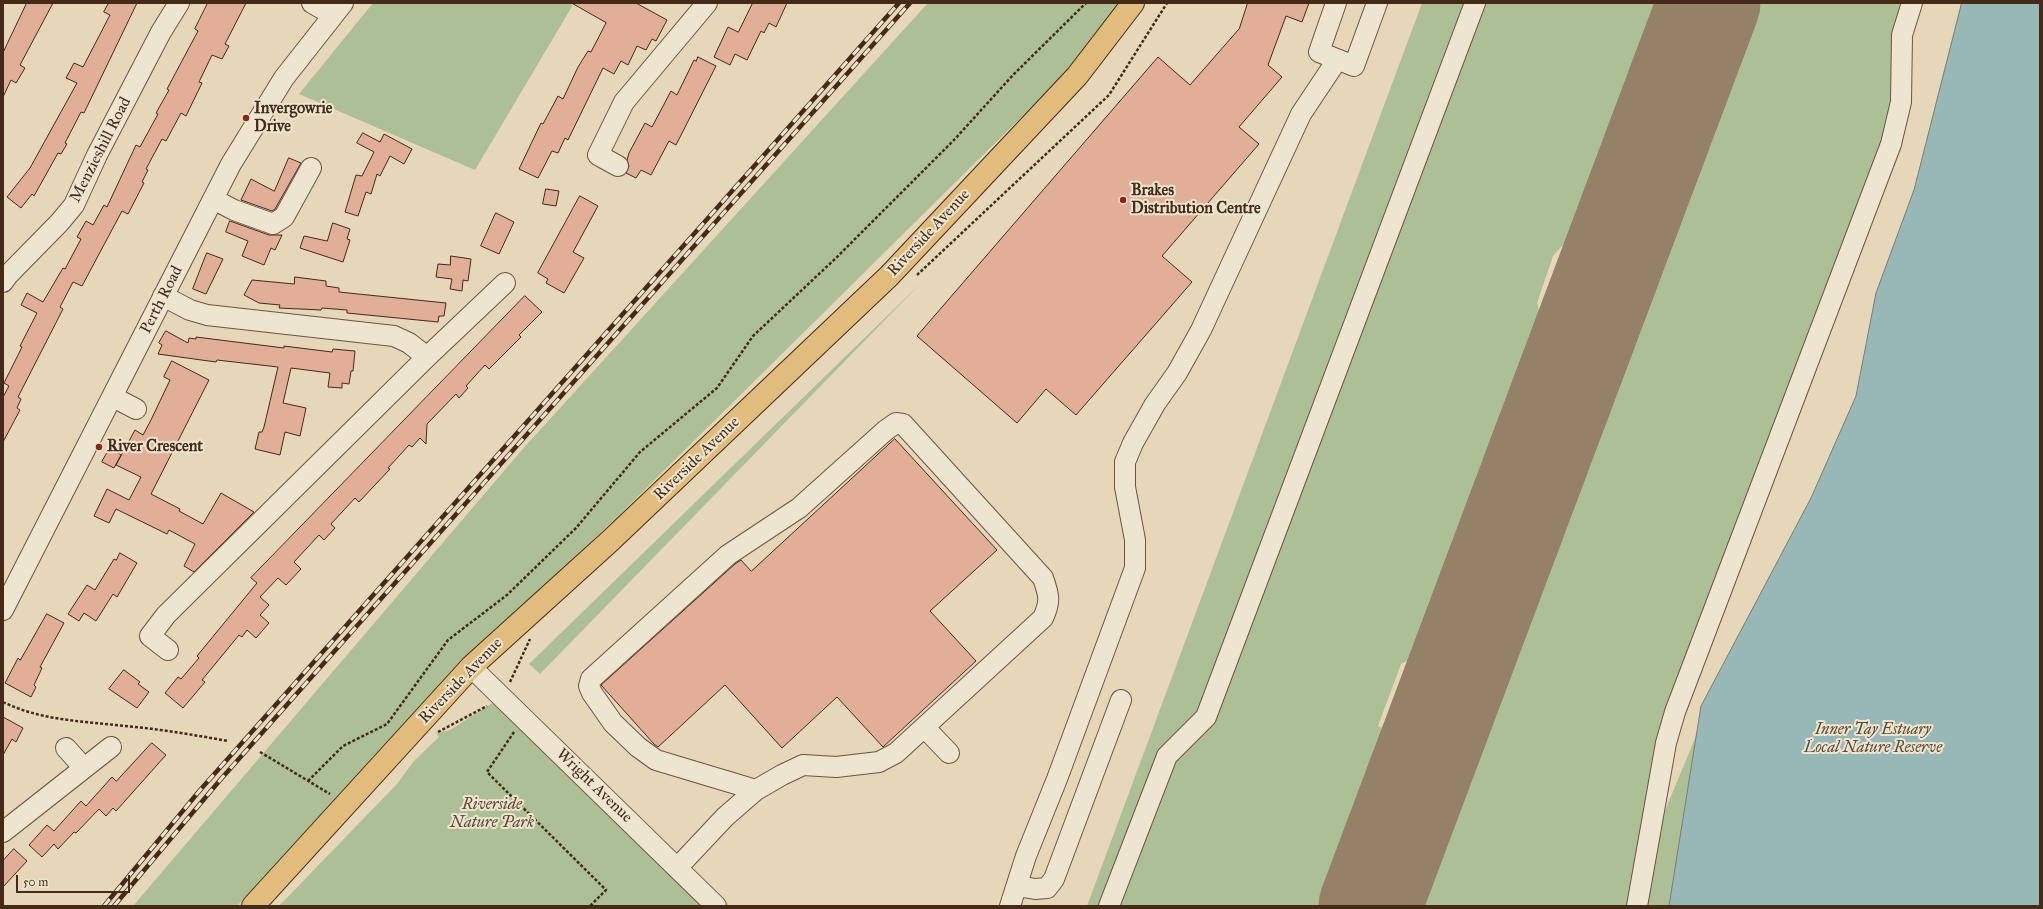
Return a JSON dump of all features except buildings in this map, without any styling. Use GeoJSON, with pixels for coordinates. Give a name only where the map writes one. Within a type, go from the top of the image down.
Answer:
{"type":"FeatureCollection","features":[{"type":"Feature","properties":{"kind":"main road","name":"Riverside Avenue"},"geometry":{"type":"LineString","coordinates":[[253,906],[471,667],[610,542],[889,276],[1077,76],[1133,3]]}},
{"type":"Feature","properties":{"kind":"street","name":"Menzieshill Road"},"geometry":{"type":"LineString","coordinates":[[3,282],[74,205],[100,148],[179,3]]}},
{"type":"Feature","properties":{"kind":"street"},"geometry":{"type":"LineString","coordinates":[[312,3],[338,9]]}},
{"type":"Feature","properties":{"kind":"street"},"geometry":{"type":"LineString","coordinates":[[1336,3],[1319,52],[1354,66],[1377,3]]}},
{"type":"Feature","properties":{"kind":"street"},"geometry":{"type":"LineString","coordinates":[[1109,906],[1167,756],[1206,717],[1475,3]]}},
{"type":"Feature","properties":{"kind":"street"},"geometry":{"type":"LineString","coordinates":[[1638,906],[1666,743],[1675,712],[1891,144],[1901,102],[1902,35],[1912,3]]}},
{"type":"Feature","properties":{"kind":"street"},"geometry":{"type":"LineString","coordinates":[[618,166],[598,155],[624,102],[697,6]]}},
{"type":"Feature","properties":{"kind":"street","name":"Perth Road"},"geometry":{"type":"LineString","coordinates":[[3,610],[231,164],[284,78],[338,9]]}},
{"type":"Feature","properties":{"kind":"street"},"geometry":{"type":"LineString","coordinates":[[1010,906],[1018,886],[1029,849],[1057,779],[1135,568],[1135,540],[1125,487],[1125,462],[1133,443],[1155,404],[1177,373],[1201,330],[1301,114],[1337,60]]}},
{"type":"Feature","properties":{"kind":"street"},"geometry":{"type":"LineString","coordinates":[[213,199],[234,210],[273,224],[284,217],[311,168]]}},
{"type":"Feature","properties":{"kind":"street"},"geometry":{"type":"LineString","coordinates":[[168,650],[150,636],[166,615],[427,357],[505,283]]}},
{"type":"Feature","properties":{"kind":"street"},"geometry":{"type":"LineString","coordinates":[[164,296],[190,310],[207,315],[394,336],[410,343],[427,357]]}},
{"type":"Feature","properties":{"kind":"street"},"geometry":{"type":"LineString","coordinates":[[113,397],[136,409]]}},
{"type":"Feature","properties":{"kind":"street"},"geometry":{"type":"LineString","coordinates":[[678,867],[725,817],[756,790],[803,765],[836,766],[879,762],[896,753],[925,728],[1043,618],[1049,606],[1048,592],[1043,578],[903,424],[896,423],[886,430],[799,508],[728,555],[591,679],[589,686],[592,693],[614,722],[638,747],[656,760],[756,790]]}},
{"type":"Feature","properties":{"kind":"street","name":"Wright Avenue"},"geometry":{"type":"LineString","coordinates":[[471,667],[678,867],[716,906]]}},
{"type":"Feature","properties":{"kind":"street"},"geometry":{"type":"LineString","coordinates":[[1018,886],[1035,890],[1047,888],[1054,879],[1121,700]]}},
{"type":"Feature","properties":{"kind":"street"},"geometry":{"type":"LineString","coordinates":[[925,728],[949,754]]}},
{"type":"Feature","properties":{"kind":"street"},"geometry":{"type":"LineString","coordinates":[[3,832],[111,747]]}},
{"type":"Feature","properties":{"kind":"street"},"geometry":{"type":"LineString","coordinates":[[66,748],[84,768]]}},
{"type":"Feature","properties":{"kind":"path"},"geometry":{"type":"LineString","coordinates":[[308,781],[343,746],[386,724],[448,640],[507,595],[576,528],[640,452],[717,388],[753,336],[836,258],[954,140],[1013,74],[1086,3]]}},
{"type":"Feature","properties":{"kind":"path"},"geometry":{"type":"LineString","coordinates":[[3,702],[19,710],[56,719],[127,726],[228,741]]}},
{"type":"Feature","properties":{"kind":"path"},"geometry":{"type":"LineString","coordinates":[[524,717],[487,772],[606,890],[590,906]]}},
{"type":"Feature","properties":{"kind":"path"},"geometry":{"type":"LineString","coordinates":[[260,752],[345,805]]}},
{"type":"Feature","properties":{"kind":"green space"},"geometry":{"type":"Polygon","coordinates":[[[373,3],[574,3],[475,170],[299,94],[373,3]]]}},
{"type":"Feature","properties":{"kind":"green space"},"geometry":{"type":"Polygon","coordinates":[[[928,3],[1122,3],[1074,65],[616,518],[473,653],[237,906],[133,906],[521,451],[928,3]]]}},
{"type":"Feature","properties":{"kind":"green space"},"geometry":{"type":"Polygon","coordinates":[[[1422,3],[1674,3],[1585,235],[1561,247],[1553,256],[1537,303],[1546,336],[1430,650],[1401,664],[1378,726],[1394,733],[1396,739],[1395,744],[1335,906],[1087,906],[1422,3]]]}},
{"type":"Feature","properties":{"kind":"green space"},"geometry":{"type":"Polygon","coordinates":[[[1749,3],[1907,3],[1894,69],[1888,142],[1671,709],[1640,871],[1696,736],[1701,706],[1811,498],[1856,396],[1876,293],[1914,190],[1961,4],[2040,3],[2040,906],[1410,906],[1749,3]]]}},
{"type":"Feature","properties":{"kind":"green space"},"geometry":{"type":"Polygon","coordinates":[[[920,284],[540,674],[529,664],[920,284]]]}},
{"type":"Feature","properties":{"kind":"green space","name":"Riverside Nature Park"},"geometry":{"type":"Polygon","coordinates":[[[502,697],[716,906],[279,906],[397,784],[414,761],[439,737],[436,733],[450,730],[502,697]]]}},
{"type":"Feature","properties":{"kind":"water","name":"Inner Tay Estuary Local Nature Reserve"},"geometry":{"type":"Polygon","coordinates":[[[1962,3],[2040,3],[2040,906],[1669,906],[1701,706],[1811,498],[1856,396],[1876,293],[1914,190],[1962,3]]]}},
{"type":"Feature","properties":{"kind":"runway"},"geometry":{"type":"LineString","coordinates":[[1370,906],[1709,3]]}},
{"type":"Feature","properties":{"kind":"railway"},"geometry":{"type":"LineString","coordinates":[[104,906],[201,789],[899,3]]}},
{"type":"Feature","properties":{"kind":"railway"},"geometry":{"type":"LineString","coordinates":[[114,906],[221,779],[910,3]]}},
{"type":"Feature","properties":{"kind":"place","name":"Invergowrie Drive"},"geometry":{"type":"Point","coordinates":[246,118]}},
{"type":"Feature","properties":{"kind":"place","name":"Brakes Distribution Centre"},"geometry":{"type":"Point","coordinates":[1123,200]}},
{"type":"Feature","properties":{"kind":"place","name":"River Crescent"},"geometry":{"type":"Point","coordinates":[99,447]}}]}
